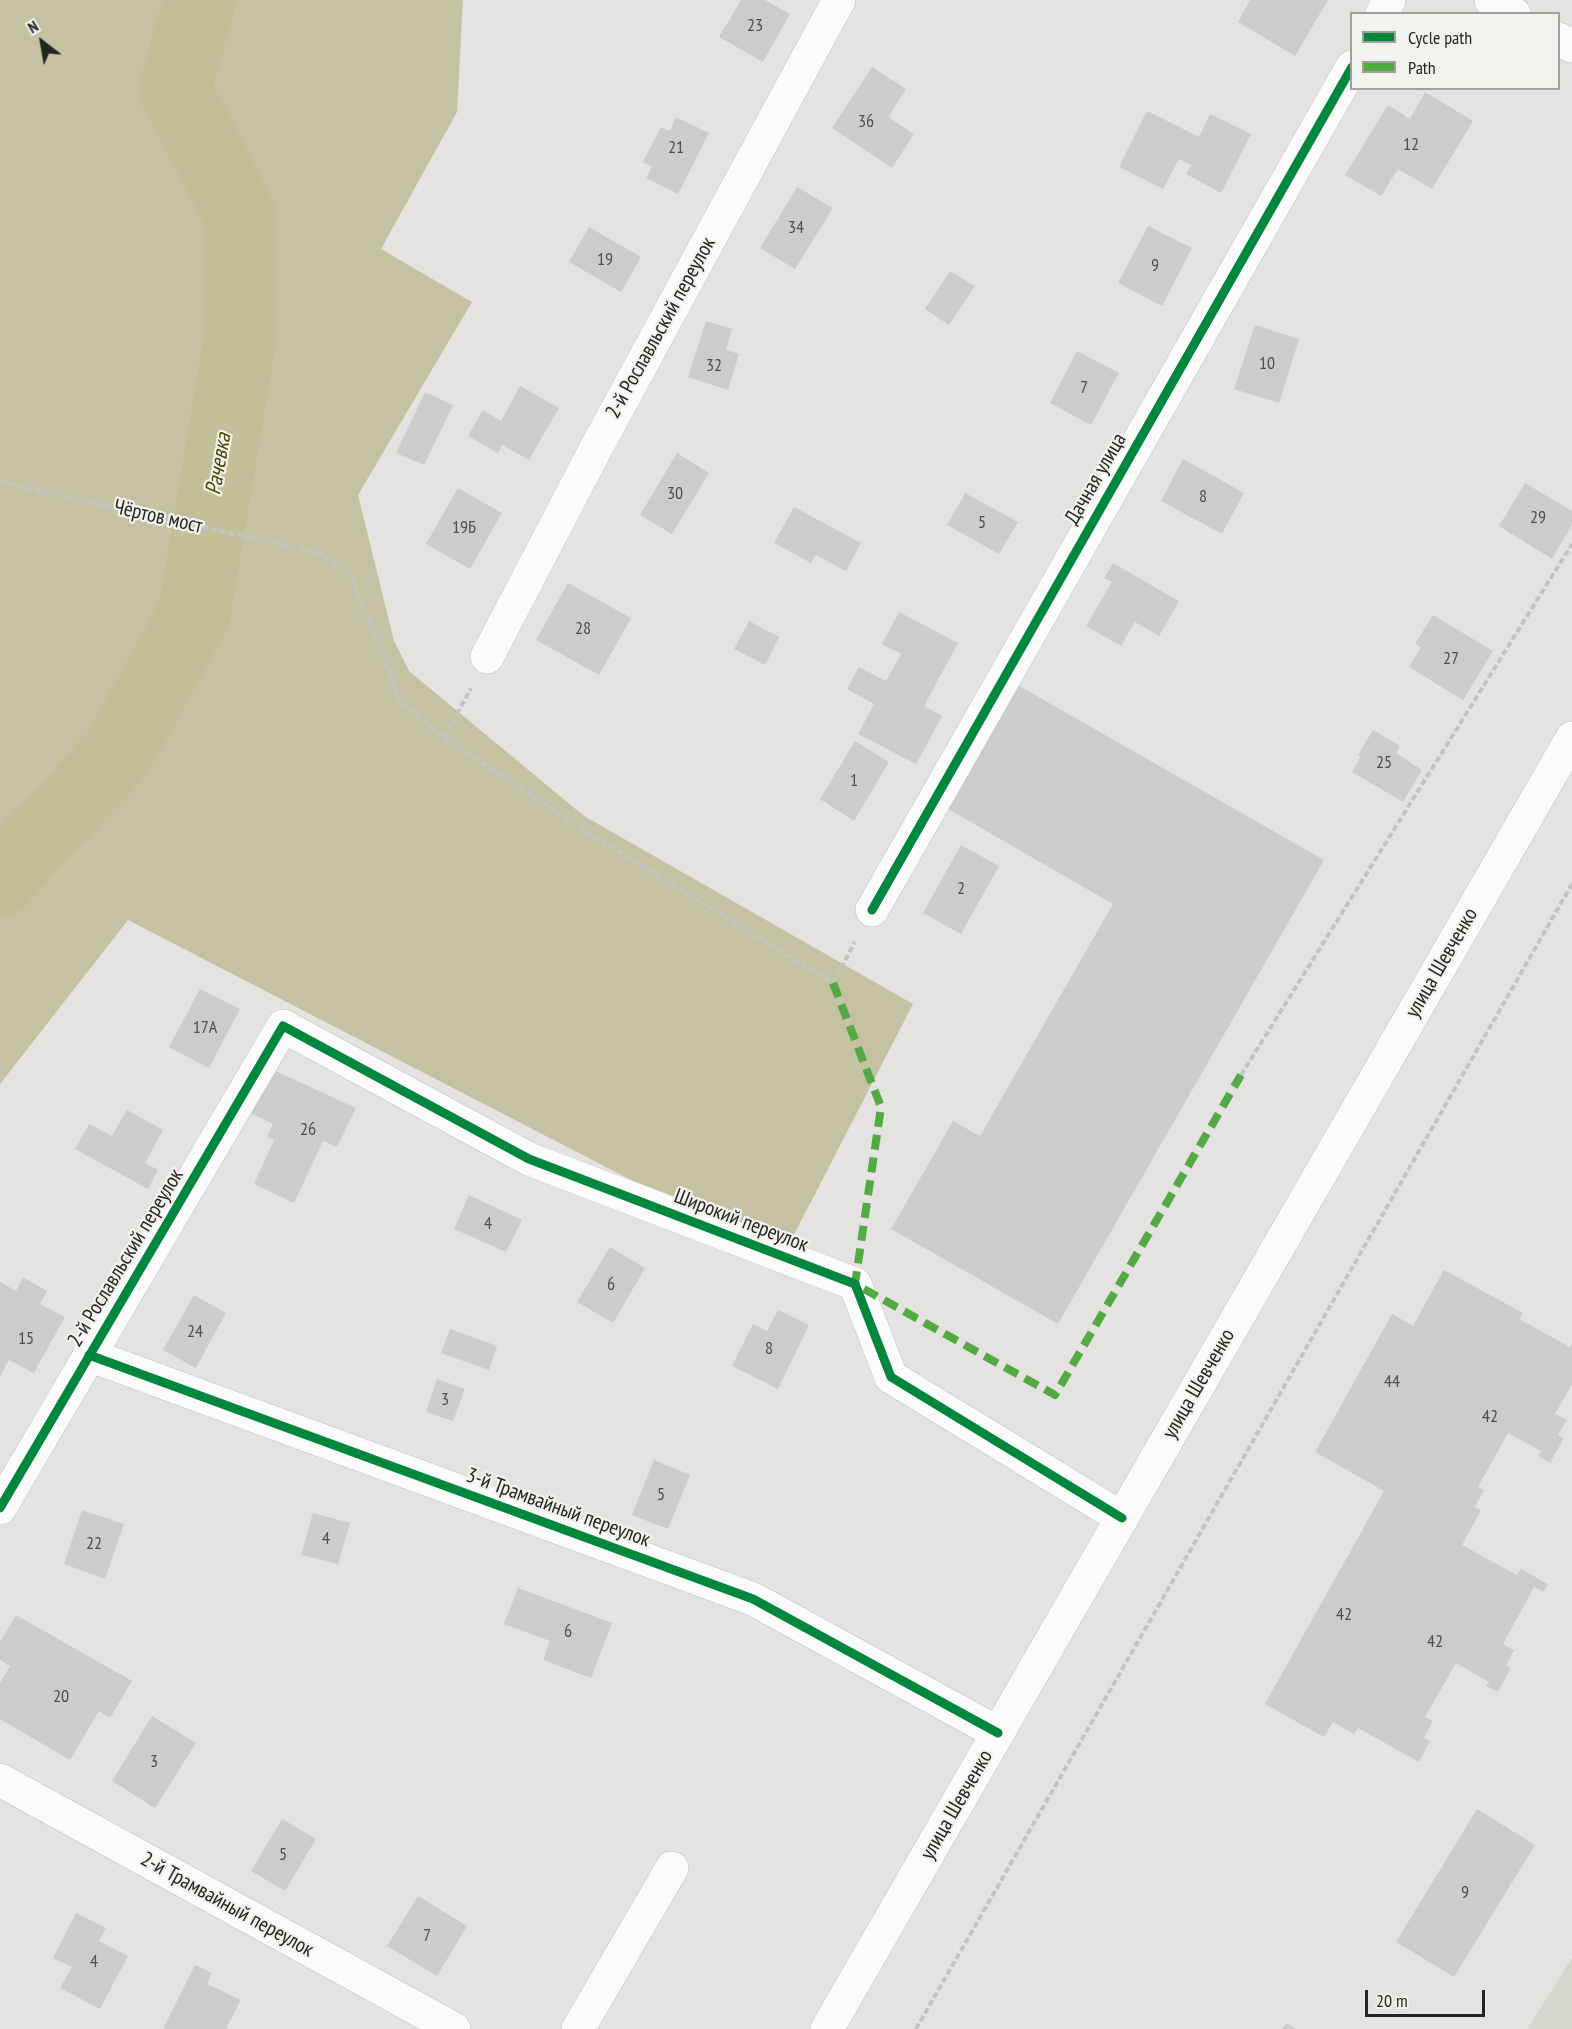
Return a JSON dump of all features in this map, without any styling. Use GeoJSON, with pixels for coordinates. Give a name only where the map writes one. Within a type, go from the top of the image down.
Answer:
{"type":"FeatureCollection","features":[{"type":"Feature","properties":{"kind":"street","name":"2-й Рославльский переулок"},"geometry":{"type":"LineString","coordinates":[[487,657],[594,452],[839,0]]}},
{"type":"Feature","properties":{"kind":"street"},"geometry":{"type":"LineString","coordinates":[[1491,0],[1512,12]]}},
{"type":"Feature","properties":{"kind":"street","name":"Дачная улица"},"geometry":{"type":"LineString","coordinates":[[872,910],[1350,71]]}},
{"type":"Feature","properties":{"kind":"street","name":"улица Шевченко"},"geometry":{"type":"LineString","coordinates":[[827,2029],[1572,738]]}},
{"type":"Feature","properties":{"kind":"street","name":"2-й Рославльский переулок"},"geometry":{"type":"LineString","coordinates":[[0,1508],[284,1026]]}},
{"type":"Feature","properties":{"kind":"street","name":"Широкий переулок"},"geometry":{"type":"LineString","coordinates":[[284,1026],[530,1159],[855,1284],[891,1377],[1122,1518]]}},
{"type":"Feature","properties":{"kind":"street","name":"3-й Трамвайный переулок"},"geometry":{"type":"LineString","coordinates":[[89,1355],[753,1599],[998,1733]]}},
{"type":"Feature","properties":{"kind":"street","name":"2-й Трамвайный переулок"},"geometry":{"type":"LineString","coordinates":[[0,1780],[454,2029]]}},
{"type":"Feature","properties":{"kind":"street"},"geometry":{"type":"LineString","coordinates":[[578,2029],[672,1868]]}},
{"type":"Feature","properties":{"kind":"path"},"geometry":{"type":"LineString","coordinates":[[1241,1076],[1572,544]]}},
{"type":"Feature","properties":{"kind":"path"},"geometry":{"type":"LineString","coordinates":[[444,738],[487,657]]}},
{"type":"Feature","properties":{"kind":"path"},"geometry":{"type":"LineString","coordinates":[[916,2029],[1572,884]]}},
{"type":"Feature","properties":{"kind":"shaded area"},"geometry":{"type":"Polygon","coordinates":[[[0,0],[463,0],[457,112],[381,249],[472,302],[358,495],[394,641],[409,671],[584,816],[913,1004],[782,1258],[128,920],[0,1084],[0,0]]]}},
{"type":"Feature","properties":{"kind":"shaded area"},"geometry":{"type":"Polygon","coordinates":[[[1572,1958],[1572,2029],[1528,2029],[1535,2017],[1572,1958]]]}},
{"type":"Feature","properties":{"kind":"building"},"geometry":{"type":"Polygon","coordinates":[[[741,0],[765,0],[790,14],[763,62],[719,37],[741,0]]]}},
{"type":"Feature","properties":{"kind":"building"},"geometry":{"type":"Polygon","coordinates":[[[1250,0],[1328,0],[1295,56],[1238,22],[1250,0]]]}},
{"type":"Feature","properties":{"kind":"building"},"geometry":{"type":"Polygon","coordinates":[[[872,67],[906,89],[888,117],[914,134],[892,168],[832,128],[872,67]]]}},
{"type":"Feature","properties":{"kind":"building"},"geometry":{"type":"Polygon","coordinates":[[[1425,92],[1473,121],[1432,189],[1398,169],[1381,196],[1345,175],[1388,105],[1410,119],[1425,92]]]}},
{"type":"Feature","properties":{"kind":"building"},"geometry":{"type":"Polygon","coordinates":[[[1147,111],[1199,137],[1210,114],[1251,134],[1221,193],[1186,174],[1191,165],[1179,159],[1163,189],[1119,167],[1147,111]]]}},
{"type":"Feature","properties":{"kind":"building"},"geometry":{"type":"Polygon","coordinates":[[[676,117],[709,133],[678,194],[646,178],[652,166],[643,162],[661,127],[670,131],[676,117]]]}},
{"type":"Feature","properties":{"kind":"building"},"geometry":{"type":"Polygon","coordinates":[[[797,187],[833,208],[795,269],[760,248],[797,187]]]}},
{"type":"Feature","properties":{"kind":"building"},"geometry":{"type":"Polygon","coordinates":[[[1148,226],[1192,248],[1162,306],[1118,283],[1148,226]]]}},
{"type":"Feature","properties":{"kind":"building"},"geometry":{"type":"Polygon","coordinates":[[[589,227],[641,257],[621,292],[569,262],[589,227]]]}},
{"type":"Feature","properties":{"kind":"building"},"geometry":{"type":"Polygon","coordinates":[[[950,271],[975,286],[949,325],[925,309],[950,271]]]}},
{"type":"Feature","properties":{"kind":"building"},"geometry":{"type":"Polygon","coordinates":[[[706,321],[732,329],[726,350],[739,354],[728,390],[688,377],[706,321]]]}},
{"type":"Feature","properties":{"kind":"building"},"geometry":{"type":"Polygon","coordinates":[[[1255,325],[1299,339],[1279,403],[1234,389],[1255,325]]]}},
{"type":"Feature","properties":{"kind":"building"},"geometry":{"type":"Polygon","coordinates":[[[1077,351],[1119,373],[1091,425],[1050,403],[1077,351]]]}},
{"type":"Feature","properties":{"kind":"building"},"geometry":{"type":"Polygon","coordinates":[[[520,386],[559,408],[529,460],[502,445],[498,453],[468,436],[483,410],[501,421],[520,386]]]}},
{"type":"Feature","properties":{"kind":"building"},"geometry":{"type":"Polygon","coordinates":[[[425,392],[453,405],[424,465],[396,453],[425,392]]]}},
{"type":"Feature","properties":{"kind":"building"},"geometry":{"type":"Polygon","coordinates":[[[677,453],[709,473],[672,534],[640,515],[677,453]]]}},
{"type":"Feature","properties":{"kind":"building"},"geometry":{"type":"Polygon","coordinates":[[[1183,459],[1244,493],[1222,534],[1161,501],[1183,459]]]}},
{"type":"Feature","properties":{"kind":"building"},"geometry":{"type":"Polygon","coordinates":[[[1525,483],[1572,511],[1572,525],[1552,559],[1499,526],[1525,483]]]}},
{"type":"Feature","properties":{"kind":"building"},"geometry":{"type":"Polygon","coordinates":[[[458,488],[502,513],[470,569],[426,544],[458,488]]]}},
{"type":"Feature","properties":{"kind":"building"},"geometry":{"type":"Polygon","coordinates":[[[965,493],[1018,522],[999,554],[947,525],[965,493]]]}},
{"type":"Feature","properties":{"kind":"building"},"geometry":{"type":"Polygon","coordinates":[[[794,507],[861,543],[846,571],[816,555],[811,563],[774,543],[794,507]]]}},
{"type":"Feature","properties":{"kind":"building"},"geometry":{"type":"Polygon","coordinates":[[[1113,563],[1179,601],[1159,636],[1135,622],[1121,646],[1086,626],[1112,582],[1104,578],[1113,563]]]}},
{"type":"Feature","properties":{"kind":"building"},"geometry":{"type":"Polygon","coordinates":[[[568,583],[631,618],[599,675],[536,640],[568,583]]]}},
{"type":"Feature","properties":{"kind":"building"},"geometry":{"type":"Polygon","coordinates":[[[899,612],[958,643],[924,706],[942,716],[916,764],[858,734],[874,704],[847,689],[859,667],[886,681],[901,654],[882,644],[899,612]]]}},
{"type":"Feature","properties":{"kind":"building"},"geometry":{"type":"Polygon","coordinates":[[[1433,615],[1493,651],[1463,700],[1409,667],[1421,647],[1415,644],[1433,615]]]}},
{"type":"Feature","properties":{"kind":"building"},"geometry":{"type":"Polygon","coordinates":[[[749,621],[779,637],[765,665],[734,649],[749,621]]]}},
{"type":"Feature","properties":{"kind":"building"},"geometry":{"type":"Polygon","coordinates":[[[1007,679],[1324,860],[1058,1324],[891,1229],[953,1121],[980,1136],[1113,904],[936,802],[1007,679]]]}},
{"type":"Feature","properties":{"kind":"building"},"geometry":{"type":"Polygon","coordinates":[[[1373,730],[1400,746],[1396,753],[1422,770],[1403,802],[1352,772],[1361,756],[1358,755],[1373,730]]]}},
{"type":"Feature","properties":{"kind":"building"},"geometry":{"type":"Polygon","coordinates":[[[855,741],[889,762],[854,821],[820,799],[855,741]]]}},
{"type":"Feature","properties":{"kind":"building"},"geometry":{"type":"Polygon","coordinates":[[[961,845],[999,866],[961,934],[923,913],[961,845]]]}},
{"type":"Feature","properties":{"kind":"building"},"geometry":{"type":"Polygon","coordinates":[[[200,989],[240,1009],[209,1068],[169,1047],[200,989]]]}},
{"type":"Feature","properties":{"kind":"building"},"geometry":{"type":"Polygon","coordinates":[[[271,1069],[356,1108],[337,1147],[323,1141],[294,1203],[254,1184],[274,1140],[267,1137],[273,1124],[250,1113],[271,1069]]]}},
{"type":"Feature","properties":{"kind":"building"},"geometry":{"type":"Polygon","coordinates":[[[127,1110],[163,1130],[145,1163],[158,1170],[148,1189],[75,1149],[89,1124],[112,1136],[127,1110]]]}},
{"type":"Feature","properties":{"kind":"building"},"geometry":{"type":"Polygon","coordinates":[[[469,1195],[522,1220],[506,1252],[454,1229],[469,1195]]]}},
{"type":"Feature","properties":{"kind":"building"},"geometry":{"type":"Polygon","coordinates":[[[610,1247],[645,1268],[613,1323],[577,1302],[610,1247]]]}},
{"type":"Feature","properties":{"kind":"building"},"geometry":{"type":"Polygon","coordinates":[[[1444,1270],[1523,1313],[1519,1319],[1570,1347],[1572,1343],[1572,1384],[1555,1414],[1567,1420],[1558,1435],[1564,1438],[1550,1463],[1538,1456],[1541,1451],[1508,1433],[1478,1487],[1484,1490],[1475,1507],[1481,1510],[1462,1545],[1517,1575],[1521,1569],[1548,1584],[1543,1592],[1534,1587],[1503,1644],[1514,1650],[1506,1665],[1511,1668],[1498,1692],[1486,1686],[1489,1682],[1456,1663],[1425,1717],[1433,1721],[1424,1738],[1430,1741],[1419,1762],[1358,1728],[1354,1734],[1333,1722],[1324,1737],[1265,1704],[1384,1491],[1315,1452],[1392,1314],[1413,1326],[1444,1270]]]}},
{"type":"Feature","properties":{"kind":"building"},"geometry":{"type":"Polygon","coordinates":[[[23,1277],[47,1291],[40,1304],[65,1317],[34,1373],[9,1360],[0,1377],[0,1282],[16,1291],[23,1277]]]}},
{"type":"Feature","properties":{"kind":"building"},"geometry":{"type":"Polygon","coordinates":[[[194,1295],[226,1313],[196,1368],[163,1350],[194,1295]]]}},
{"type":"Feature","properties":{"kind":"building"},"geometry":{"type":"Polygon","coordinates":[[[778,1310],[809,1325],[778,1389],[732,1366],[753,1324],[767,1331],[778,1310]]]}},
{"type":"Feature","properties":{"kind":"building"},"geometry":{"type":"Polygon","coordinates":[[[450,1329],[497,1346],[489,1370],[441,1353],[450,1329]]]}},
{"type":"Feature","properties":{"kind":"building"},"geometry":{"type":"Polygon","coordinates":[[[437,1379],[465,1389],[453,1421],[426,1412],[437,1379]]]}},
{"type":"Feature","properties":{"kind":"building"},"geometry":{"type":"Polygon","coordinates":[[[654,1460],[690,1475],[668,1529],[632,1515],[654,1460]]]}},
{"type":"Feature","properties":{"kind":"building"},"geometry":{"type":"Polygon","coordinates":[[[82,1510],[124,1524],[105,1579],[64,1564],[82,1510]]]}},
{"type":"Feature","properties":{"kind":"building"},"geometry":{"type":"Polygon","coordinates":[[[313,1513],[350,1523],[338,1564],[301,1555],[313,1513]]]}},
{"type":"Feature","properties":{"kind":"building"},"geometry":{"type":"Polygon","coordinates":[[[518,1588],[612,1623],[591,1678],[543,1660],[550,1641],[504,1624],[518,1588]]]}},
{"type":"Feature","properties":{"kind":"building"},"geometry":{"type":"Polygon","coordinates":[[[16,1615],[132,1681],[110,1718],[99,1711],[70,1760],[0,1719],[0,1683],[10,1666],[0,1660],[0,1642],[16,1615]]]}},
{"type":"Feature","properties":{"kind":"building"},"geometry":{"type":"Polygon","coordinates":[[[152,1716],[196,1743],[155,1808],[112,1781],[152,1716]]]}},
{"type":"Feature","properties":{"kind":"building"},"geometry":{"type":"Polygon","coordinates":[[[1477,1809],[1535,1845],[1454,1977],[1396,1942],[1477,1809]]]}},
{"type":"Feature","properties":{"kind":"building"},"geometry":{"type":"Polygon","coordinates":[[[282,1819],[316,1839],[285,1891],[251,1871],[282,1819]]]}},
{"type":"Feature","properties":{"kind":"building"},"geometry":{"type":"Polygon","coordinates":[[[418,1896],[467,1926],[437,1976],[387,1946],[418,1896]]]}},
{"type":"Feature","properties":{"kind":"building"},"geometry":{"type":"Polygon","coordinates":[[[76,1913],[106,1928],[99,1941],[128,1956],[100,2009],[60,1988],[72,1967],[53,1958],[76,1913]]]}},
{"type":"Feature","properties":{"kind":"building"},"geometry":{"type":"Polygon","coordinates":[[[195,1965],[212,1973],[207,1984],[241,2000],[226,2029],[163,2029],[195,1965]]]}},
{"type":"Feature","properties":{"kind":"building"},"geometry":{"type":"Polygon","coordinates":[[[1286,2023],[1297,2029],[1282,2029],[1286,2023]]]}},
{"type":"Feature","properties":{"kind":"waterway","name":"Рачевка"},"geometry":{"type":"LineString","coordinates":[[0,880],[117,754],[194,615],[239,345],[239,213],[175,89],[200,0]]}},
{"type":"Feature","properties":{"kind":"marked path"},"geometry":{"type":"LineString","coordinates":[[833,983],[881,1107],[855,1284],[1055,1395],[1241,1075]]}},
{"type":"Feature","properties":{"kind":"cycle path"},"geometry":{"type":"LineString","coordinates":[[872,910],[1350,71]]}},
{"type":"Feature","properties":{"kind":"cycle path"},"geometry":{"type":"LineString","coordinates":[[0,1508],[283,1026],[529,1159],[855,1284],[891,1377],[1122,1518]]}},
{"type":"Feature","properties":{"kind":"cycle path"},"geometry":{"type":"LineString","coordinates":[[89,1355],[753,1599],[998,1733]]}}]}
